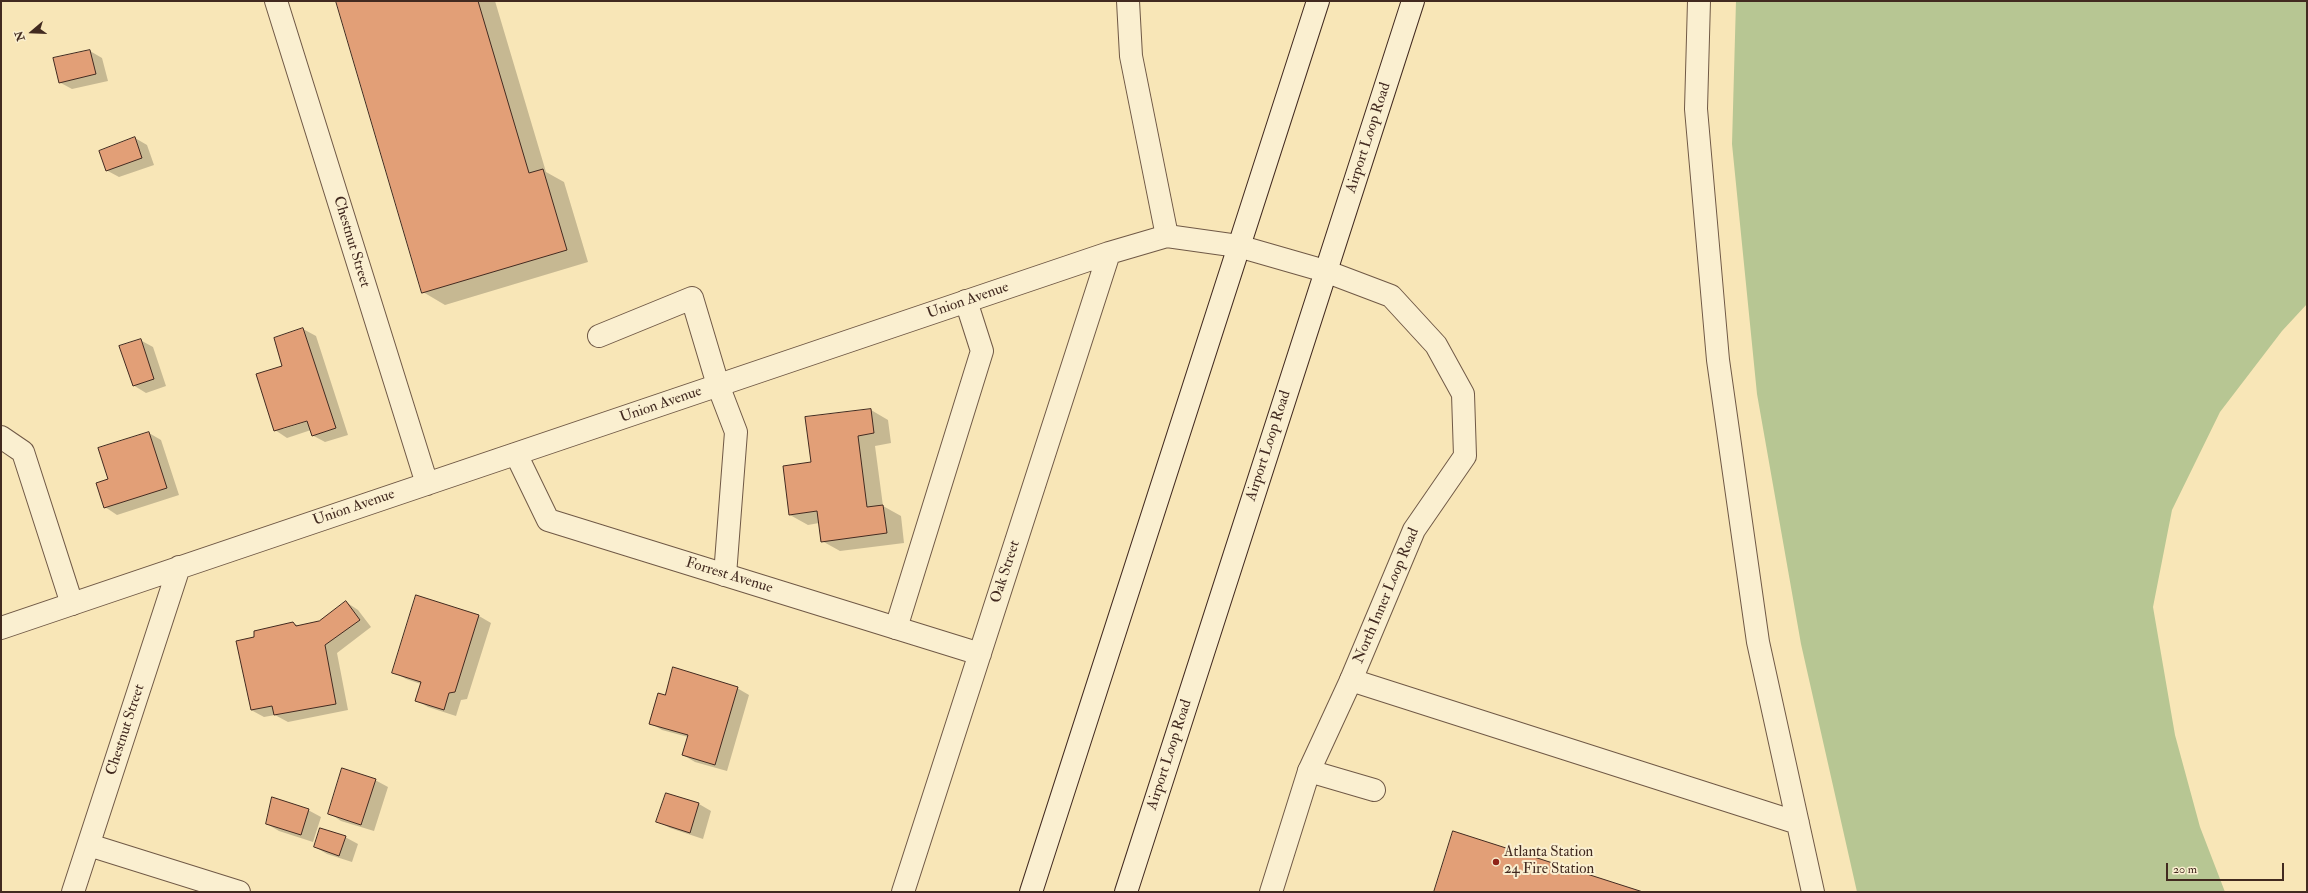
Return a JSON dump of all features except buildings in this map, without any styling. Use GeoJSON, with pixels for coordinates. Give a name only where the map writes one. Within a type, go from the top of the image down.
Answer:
{"type":"FeatureCollection","features":[{"type":"Feature","properties":{"kind":"street","name":"Chestnut Street"},"geometry":{"type":"LineString","coordinates":[[276,1],[427,484]]}},
{"type":"Feature","properties":{"kind":"street"},"geometry":{"type":"LineString","coordinates":[[1128,1],[1131,56],[1167,236]]}},
{"type":"Feature","properties":{"kind":"street"},"geometry":{"type":"LineString","coordinates":[[1031,892],[1318,1]]}},
{"type":"Feature","properties":{"kind":"street","name":"Airport Loop Road"},"geometry":{"type":"LineString","coordinates":[[1126,892],[1413,1]]}},
{"type":"Feature","properties":{"kind":"street"},"geometry":{"type":"LineString","coordinates":[[1699,1],[1696,109],[1718,360],[1758,642],[1813,892]]}},
{"type":"Feature","properties":{"kind":"street","name":"Union Avenue"},"geometry":{"type":"LineString","coordinates":[[1,628],[966,301],[1110,253],[1167,236],[1238,246],[1326,272]]}},
{"type":"Feature","properties":{"kind":"street","name":"Oak Street"},"geometry":{"type":"LineString","coordinates":[[903,892],[1110,253]]}},
{"type":"Feature","properties":{"kind":"street","name":"North Inner Loop Road"},"geometry":{"type":"LineString","coordinates":[[1271,892],[1309,771],[1351,680],[1414,530],[1465,456],[1462,394],[1436,345],[1391,296],[1326,272]]}},
{"type":"Feature","properties":{"kind":"street"},"geometry":{"type":"LineString","coordinates":[[599,336],[692,298],[718,385],[736,432],[725,575]]}},
{"type":"Feature","properties":{"kind":"street"},"geometry":{"type":"LineString","coordinates":[[896,628],[982,351],[966,301]]}},
{"type":"Feature","properties":{"kind":"street"},"geometry":{"type":"LineString","coordinates":[[1,437],[23,452],[72,604]]}},
{"type":"Feature","properties":{"kind":"street","name":"Forrest Avenue"},"geometry":{"type":"LineString","coordinates":[[516,454],[548,520],[980,654]]}},
{"type":"Feature","properties":{"kind":"street","name":"Chestnut Street"},"geometry":{"type":"LineString","coordinates":[[73,892],[178,568]]}},
{"type":"Feature","properties":{"kind":"street"},"geometry":{"type":"LineString","coordinates":[[1351,680],[1798,823]]}},
{"type":"Feature","properties":{"kind":"street"},"geometry":{"type":"LineString","coordinates":[[1309,771],[1374,790]]}},
{"type":"Feature","properties":{"kind":"street"},"geometry":{"type":"LineString","coordinates":[[89,845],[239,892]]}},
{"type":"Feature","properties":{"kind":"green space"},"geometry":{"type":"Polygon","coordinates":[[[1736,1],[2307,1],[2307,304],[2282,331],[2220,412],[2172,510],[2153,607],[2175,735],[2200,827],[2225,892],[1857,892],[1801,644],[1757,394],[1732,144],[1736,1]]]}},
{"type":"Feature","properties":{"kind":"place","name":"Atlanta Station 24 Fire Station"},"geometry":{"type":"Point","coordinates":[1496,862]}}]}
